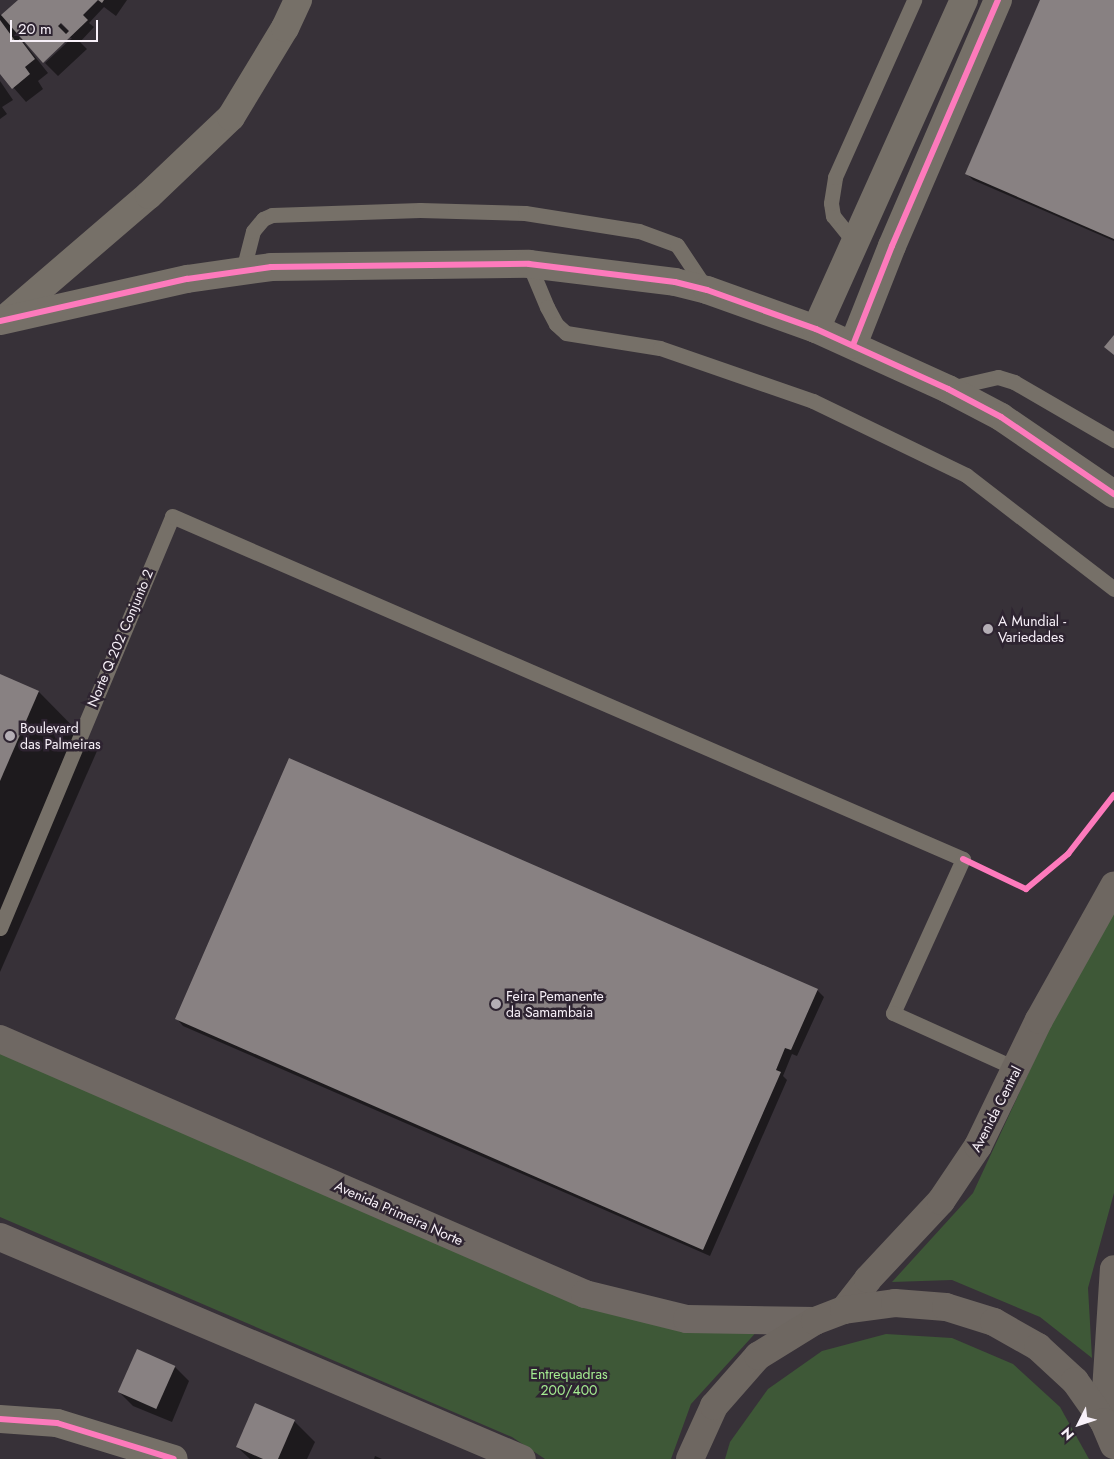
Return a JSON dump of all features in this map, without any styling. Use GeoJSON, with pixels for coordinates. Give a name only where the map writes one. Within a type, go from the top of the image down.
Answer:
{"type":"FeatureCollection","features":[{"type":"Feature","properties":{"kind":"main road","name":"Avenida Central"},"geometry":{"type":"LineString","coordinates":[[844,1310],[868,1279],[941,1201],[978,1146],[1017,1069],[1039,1020],[1114,886]]}},
{"type":"Feature","properties":{"kind":"main road","name":"Avenida Primeira Norte"},"geometry":{"type":"LineString","coordinates":[[0,1039],[585,1294],[688,1319],[815,1321]]}},
{"type":"Feature","properties":{"kind":"main road"},"geometry":{"type":"LineString","coordinates":[[0,1237],[522,1459]]}},
{"type":"Feature","properties":{"kind":"main road"},"geometry":{"type":"LineString","coordinates":[[1109,1433],[1114,1269]]}},
{"type":"Feature","properties":{"kind":"main road"},"geometry":{"type":"LineString","coordinates":[[690,1459],[714,1406],[758,1356],[815,1321],[844,1310],[895,1303],[946,1307],[994,1322],[1038,1347],[1069,1375],[1109,1433]]}},
{"type":"Feature","properties":{"kind":"street"},"geometry":{"type":"LineString","coordinates":[[1,320],[149,195],[231,117],[285,28],[298,0]]}},
{"type":"Feature","properties":{"kind":"street"},"geometry":{"type":"LineString","coordinates":[[816,329],[964,0]]}},
{"type":"Feature","properties":{"kind":"street"},"geometry":{"type":"LineString","coordinates":[[853,345],[892,246],[998,0]]}},
{"type":"Feature","properties":{"kind":"street"},"geometry":{"type":"LineString","coordinates":[[1,320],[187,279],[243,270],[321,265],[529,264],[675,282],[708,290],[816,329],[948,389],[1001,417],[1114,494]]}},
{"type":"Feature","properties":{"kind":"street"},"geometry":{"type":"LineString","coordinates":[[0,1419],[57,1423],[174,1459]]}},
{"type":"Feature","properties":{"kind":"lane"},"geometry":{"type":"LineString","coordinates":[[855,243],[834,216],[831,203],[836,177],[914,0]]}},
{"type":"Feature","properties":{"kind":"lane"},"geometry":{"type":"LineString","coordinates":[[243,270],[253,231],[263,219],[272,215],[420,210],[525,213],[639,231],[678,245],[708,290]]}},
{"type":"Feature","properties":{"kind":"lane"},"geometry":{"type":"LineString","coordinates":[[529,264],[546,307],[556,324],[566,333],[660,348],[813,401],[966,475],[1114,589]]}},
{"type":"Feature","properties":{"kind":"lane"},"geometry":{"type":"LineString","coordinates":[[948,389],[998,377],[1006,379],[1114,440]]}},
{"type":"Feature","properties":{"kind":"lane","name":"Norte Q 202 Conjunto 2"},"geometry":{"type":"LineString","coordinates":[[0,928],[172,516],[962,859],[893,1013],[1017,1069]]}},
{"type":"Feature","properties":{"kind":"green space"},"geometry":{"type":"Polygon","coordinates":[[[1114,902],[1114,1193],[1088,1288],[1092,1358],[1040,1317],[952,1280],[892,1282],[973,1193],[1097,925],[1114,902]]]}},
{"type":"Feature","properties":{"kind":"green space","name":"Entrequadras 200/400"},"geometry":{"type":"Polygon","coordinates":[[[0,1052],[582,1306],[760,1328],[691,1404],[671,1459],[545,1459],[512,1437],[0,1217],[0,1052]]]}},
{"type":"Feature","properties":{"kind":"green space"},"geometry":{"type":"Polygon","coordinates":[[[886,1334],[952,1338],[1013,1364],[1060,1407],[1089,1459],[725,1459],[730,1442],[768,1389],[822,1351],[886,1334]]]}},
{"type":"Feature","properties":{"kind":"building"},"geometry":{"type":"Polygon","coordinates":[[[18,0],[98,0],[83,15],[88,20],[43,63],[1,15],[18,0]],[[61,23],[58,26],[66,34],[69,31],[61,23]]]}},
{"type":"Feature","properties":{"kind":"building"},"geometry":{"type":"Polygon","coordinates":[[[1040,0],[1114,0],[1114,239],[965,174],[1040,0]]]}},
{"type":"Feature","properties":{"kind":"building"},"geometry":{"type":"Polygon","coordinates":[[[0,20],[16,42],[20,39],[35,59],[25,67],[30,74],[12,89],[0,74],[0,20]]]}},
{"type":"Feature","properties":{"kind":"building"},"geometry":{"type":"Polygon","coordinates":[[[1114,335],[1114,355],[1104,347],[1114,335]]]}},
{"type":"Feature","properties":{"kind":"building","name":"Boulevard das Palmeiras"},"geometry":{"type":"Polygon","coordinates":[[[0,674],[39,691],[0,781],[0,674]]]}},
{"type":"Feature","properties":{"kind":"building","name":"Feira Pemanente da Samambaia"},"geometry":{"type":"Polygon","coordinates":[[[289,758],[818,989],[791,1050],[785,1048],[776,1070],[781,1072],[703,1250],[175,1019],[289,758]]]}},
{"type":"Feature","properties":{"kind":"building"},"geometry":{"type":"Polygon","coordinates":[[[137,1349],[175,1366],[156,1409],[118,1392],[137,1349]]]}},
{"type":"Feature","properties":{"kind":"building"},"geometry":{"type":"Polygon","coordinates":[[[255,1403],[295,1420],[278,1459],[263,1459],[236,1447],[255,1403]]]}},
{"type":"Feature","properties":{"kind":"cycle path"},"geometry":{"type":"LineString","coordinates":[[853,345],[892,246],[998,0]]}},
{"type":"Feature","properties":{"kind":"cycle path"},"geometry":{"type":"LineString","coordinates":[[0,321],[187,279],[271,267],[529,264],[675,282],[707,290],[816,329],[948,389],[1001,417],[1114,494]]}},
{"type":"Feature","properties":{"kind":"cycle path"},"geometry":{"type":"LineString","coordinates":[[963,859],[1026,889],[1068,854],[1114,795]]}},
{"type":"Feature","properties":{"kind":"cycle path"},"geometry":{"type":"LineString","coordinates":[[0,1419],[57,1423],[174,1459]]}},
{"type":"Feature","properties":{"kind":"place","name":"A Mundial - Variedades"},"geometry":{"type":"Point","coordinates":[988,629]}},
{"type":"Feature","properties":{"kind":"place","name":"Boulevard das Palmeiras"},"geometry":{"type":"Point","coordinates":[10,736]}},
{"type":"Feature","properties":{"kind":"place","name":"Feira Pemanente da Samambaia"},"geometry":{"type":"Point","coordinates":[496,1004]}}]}
